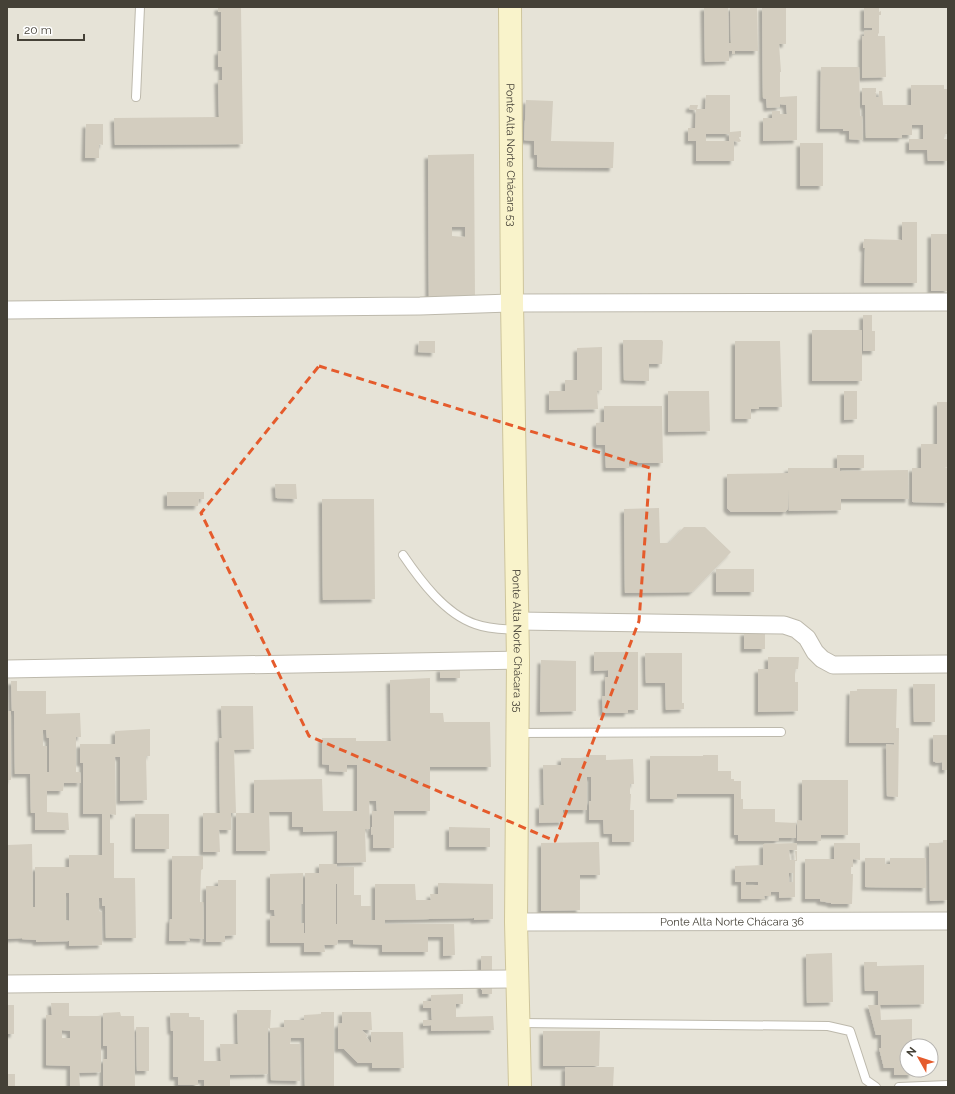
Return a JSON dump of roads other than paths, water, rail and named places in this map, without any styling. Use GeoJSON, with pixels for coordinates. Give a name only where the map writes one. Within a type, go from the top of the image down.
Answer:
{"type":"FeatureCollection","features":[{"type":"Feature","properties":{"kind":"street","name":"Ponte Alta Norte Chácara 53"},"geometry":{"type":"LineString","coordinates":[[510,7],[512,303]]}},
{"type":"Feature","properties":{"kind":"street"},"geometry":{"type":"LineString","coordinates":[[7,310],[420,306],[512,303],[948,302]]}},
{"type":"Feature","properties":{"kind":"street","name":"Ponte Alta Norte Chácara 35"},"geometry":{"type":"LineString","coordinates":[[512,303],[518,626],[516,922],[518,979]]}},
{"type":"Feature","properties":{"kind":"street"},"geometry":{"type":"LineString","coordinates":[[518,626],[784,625],[796,629],[806,638],[815,652],[822,659],[833,665],[948,664]]}},
{"type":"Feature","properties":{"kind":"street"},"geometry":{"type":"LineString","coordinates":[[7,669],[518,660]]}},
{"type":"Feature","properties":{"kind":"street","name":"Ponte Alta Norte Chácara 36"},"geometry":{"type":"LineString","coordinates":[[516,922],[948,921]]}},
{"type":"Feature","properties":{"kind":"street"},"geometry":{"type":"LineString","coordinates":[[7,984],[518,979],[520,1087]]}},
{"type":"Feature","properties":{"kind":"lane"},"geometry":{"type":"LineString","coordinates":[[136,97],[140,7]]}},
{"type":"Feature","properties":{"kind":"lane"},"geometry":{"type":"LineString","coordinates":[[403,555],[424,585],[456,615],[473,624],[490,628],[518,626]]}},
{"type":"Feature","properties":{"kind":"lane"},"geometry":{"type":"LineString","coordinates":[[518,733],[781,732]]}},
{"type":"Feature","properties":{"kind":"lane"},"geometry":{"type":"LineString","coordinates":[[519,1023],[828,1026],[850,1031],[866,1080],[876,1087]]}},
{"type":"Feature","properties":{"kind":"lane"},"geometry":{"type":"LineString","coordinates":[[899,1087],[948,1085]]}}]}
